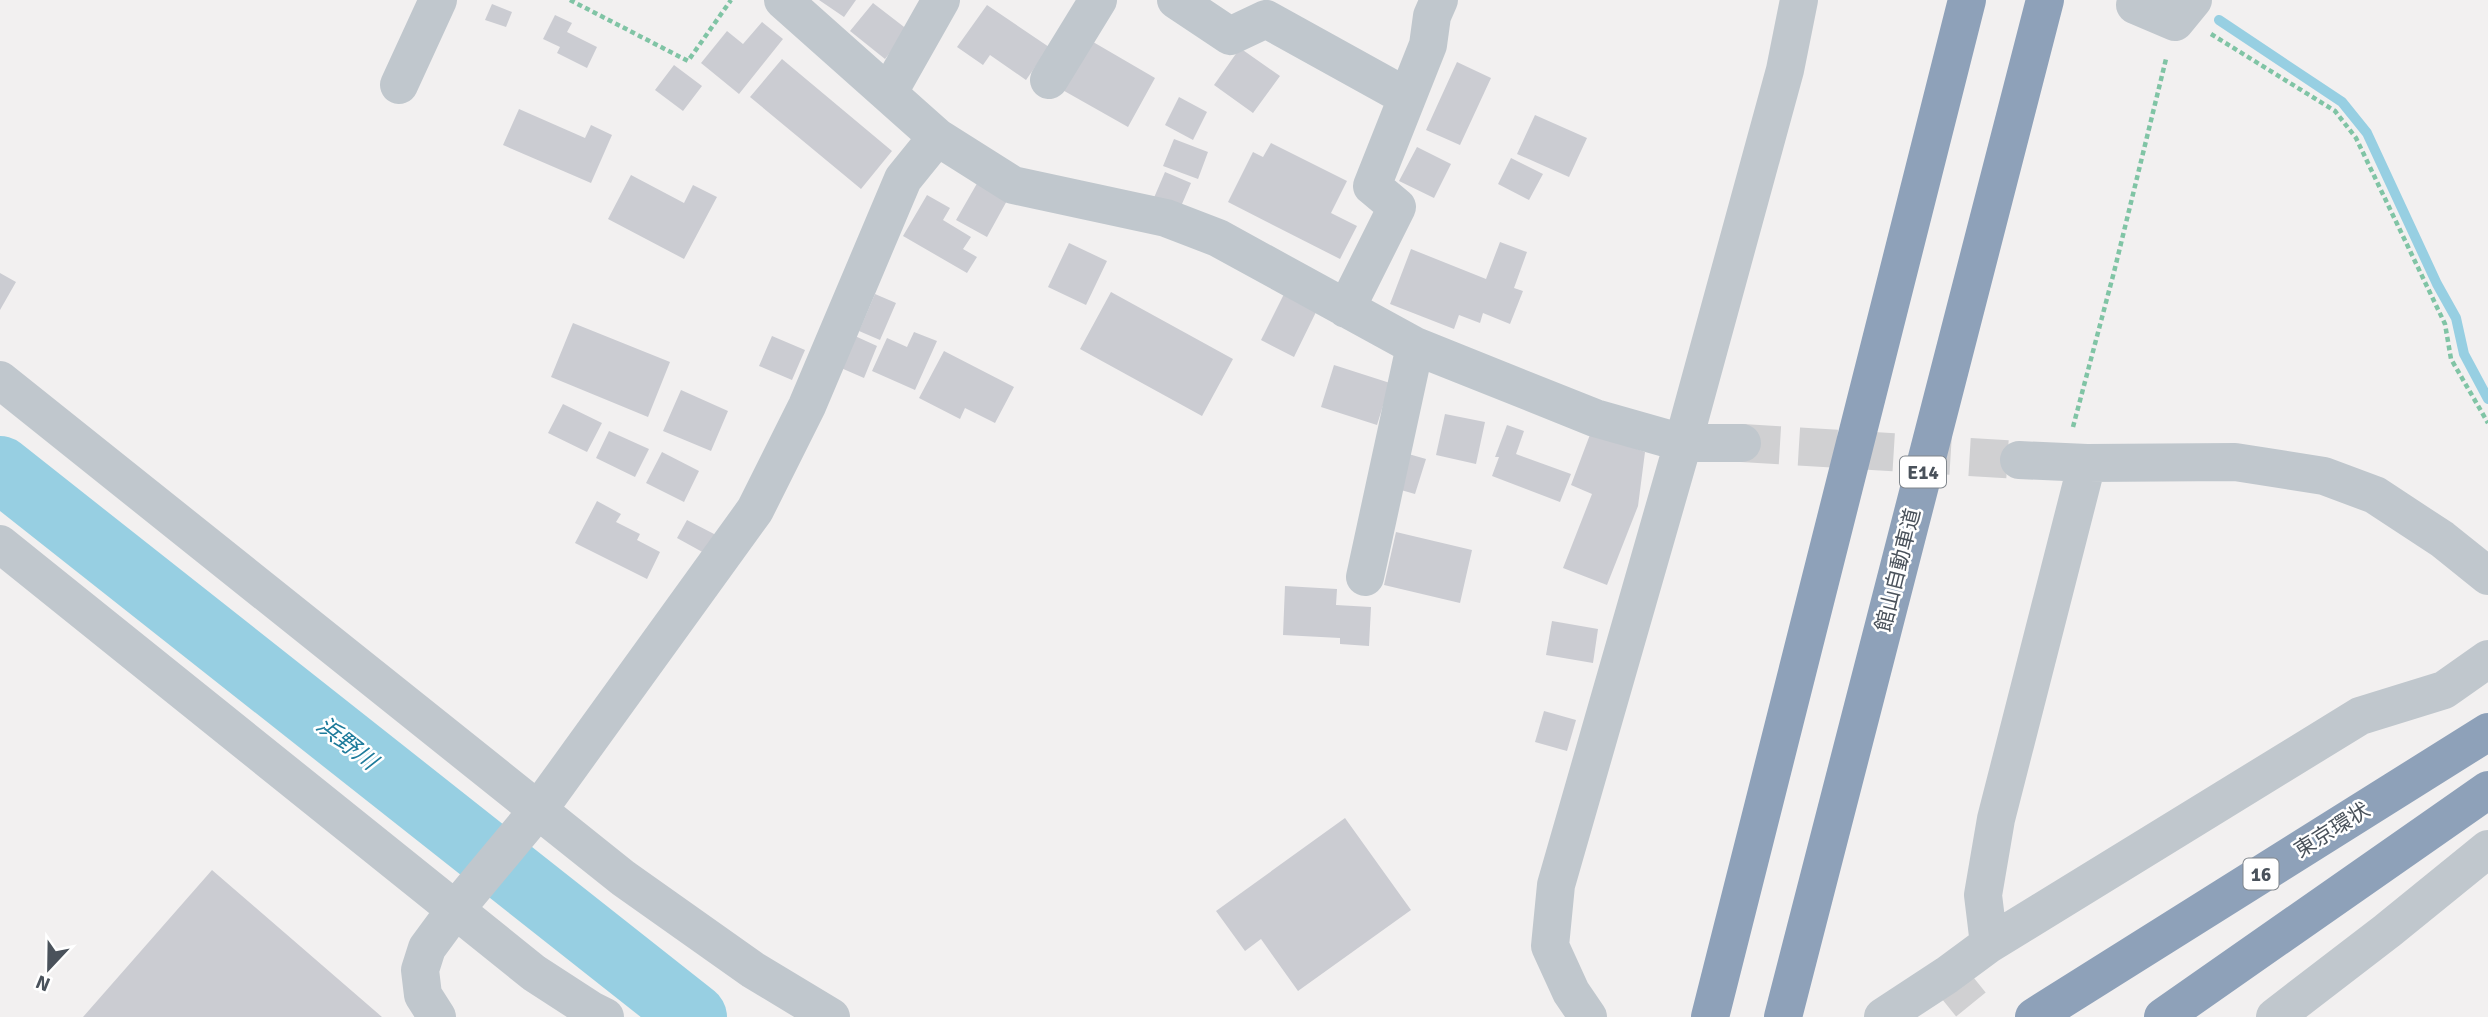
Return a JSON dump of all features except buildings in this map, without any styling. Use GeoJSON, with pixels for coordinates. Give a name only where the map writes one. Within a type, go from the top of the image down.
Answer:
{"type":"FeatureCollection","features":[{"type":"Feature","properties":{"kind":"highway"},"geometry":{"type":"LineString","coordinates":[[1710,1017],[1967,0]]}},
{"type":"Feature","properties":{"kind":"highway","name":"館山自動車道"},"geometry":{"type":"LineString","coordinates":[[1783,1017],[2045,0]]}},
{"type":"Feature","properties":{"kind":"highway","name":"東京環状"},"geometry":{"type":"LineString","coordinates":[[2034,1017],[2488,732]]}},
{"type":"Feature","properties":{"kind":"highway"},"geometry":{"type":"LineString","coordinates":[[2163,1017],[2488,790]]}},
{"type":"Feature","properties":{"kind":"street"},"geometry":{"type":"LineString","coordinates":[[399,85],[438,0]]}},
{"type":"Feature","properties":{"kind":"street"},"geometry":{"type":"LineString","coordinates":[[783,0],[937,137],[1013,185],[1166,218],[1219,238],[1415,346],[1595,418],[1683,443],[1742,443]]}},
{"type":"Feature","properties":{"kind":"street"},"geometry":{"type":"LineString","coordinates":[[889,92],[941,0]]}},
{"type":"Feature","properties":{"kind":"street"},"geometry":{"type":"LineString","coordinates":[[1049,80],[1098,0]]}},
{"type":"Feature","properties":{"kind":"street"},"geometry":{"type":"LineString","coordinates":[[1176,0],[1230,36],[1266,19],[1407,97]]}},
{"type":"Feature","properties":{"kind":"street"},"geometry":{"type":"LineString","coordinates":[[1346,309],[1397,207],[1372,187],[1428,45],[1432,16],[1439,0]]}},
{"type":"Feature","properties":{"kind":"street"},"geometry":{"type":"LineString","coordinates":[[1588,1017],[1571,992],[1550,946],[1556,885],[1683,443],[1785,70],[1799,0]]}},
{"type":"Feature","properties":{"kind":"street"},"geometry":{"type":"LineString","coordinates":[[2135,5],[2184,11]]}},
{"type":"Feature","properties":{"kind":"street"},"geometry":{"type":"LineString","coordinates":[[437,1017],[423,995],[420,970],[427,948],[455,909],[539,809],[755,510],[807,406],[903,179],[937,137]]}},
{"type":"Feature","properties":{"kind":"street"},"geometry":{"type":"LineString","coordinates":[[1365,577],[1415,346]]}},
{"type":"Feature","properties":{"kind":"street"},"geometry":{"type":"LineString","coordinates":[[0,380],[623,878],[753,970],[831,1017]]}},
{"type":"Feature","properties":{"kind":"street"},"geometry":{"type":"LineString","coordinates":[[2019,460],[2235,462],[2324,476],[2375,495],[2442,540],[2488,576]]}},
{"type":"Feature","properties":{"kind":"street"},"geometry":{"type":"LineString","coordinates":[[1989,944],[1983,895],[1996,819],[2075,462]]}},
{"type":"Feature","properties":{"kind":"street"},"geometry":{"type":"LineString","coordinates":[[0,544],[534,973],[598,1014]]}},
{"type":"Feature","properties":{"kind":"street"},"geometry":{"type":"LineString","coordinates":[[1882,1017],[1989,944],[2360,716],[2444,691],[2488,659]]}},
{"type":"Feature","properties":{"kind":"street"},"geometry":{"type":"LineString","coordinates":[[2275,1017],[2488,849]]}},
{"type":"Feature","properties":{"kind":"path"},"geometry":{"type":"LineString","coordinates":[[570,0],[688,61],[731,0]]}},
{"type":"Feature","properties":{"kind":"path"},"geometry":{"type":"LineString","coordinates":[[2075,462],[2114,272],[2184,11],[2216,36],[2335,111],[2356,138],[2445,324],[2451,359],[2488,423]]}},
{"type":"Feature","properties":{"kind":"waterway"},"geometry":{"type":"LineString","coordinates":[[2219,20],[2342,102],[2367,133],[2437,284],[2456,318],[2464,354],[2488,399]]}},
{"type":"Feature","properties":{"kind":"waterway","name":"浜野川"},"geometry":{"type":"LineString","coordinates":[[0,469],[694,1017]]}},
{"type":"Feature","properties":{"kind":"tunnel"},"geometry":{"type":"LineString","coordinates":[[1742,443],[2019,460]]}},
{"type":"Feature","properties":{"kind":"tunnel"},"geometry":{"type":"LineString","coordinates":[[1947,975],[1981,1017]]}}]}
